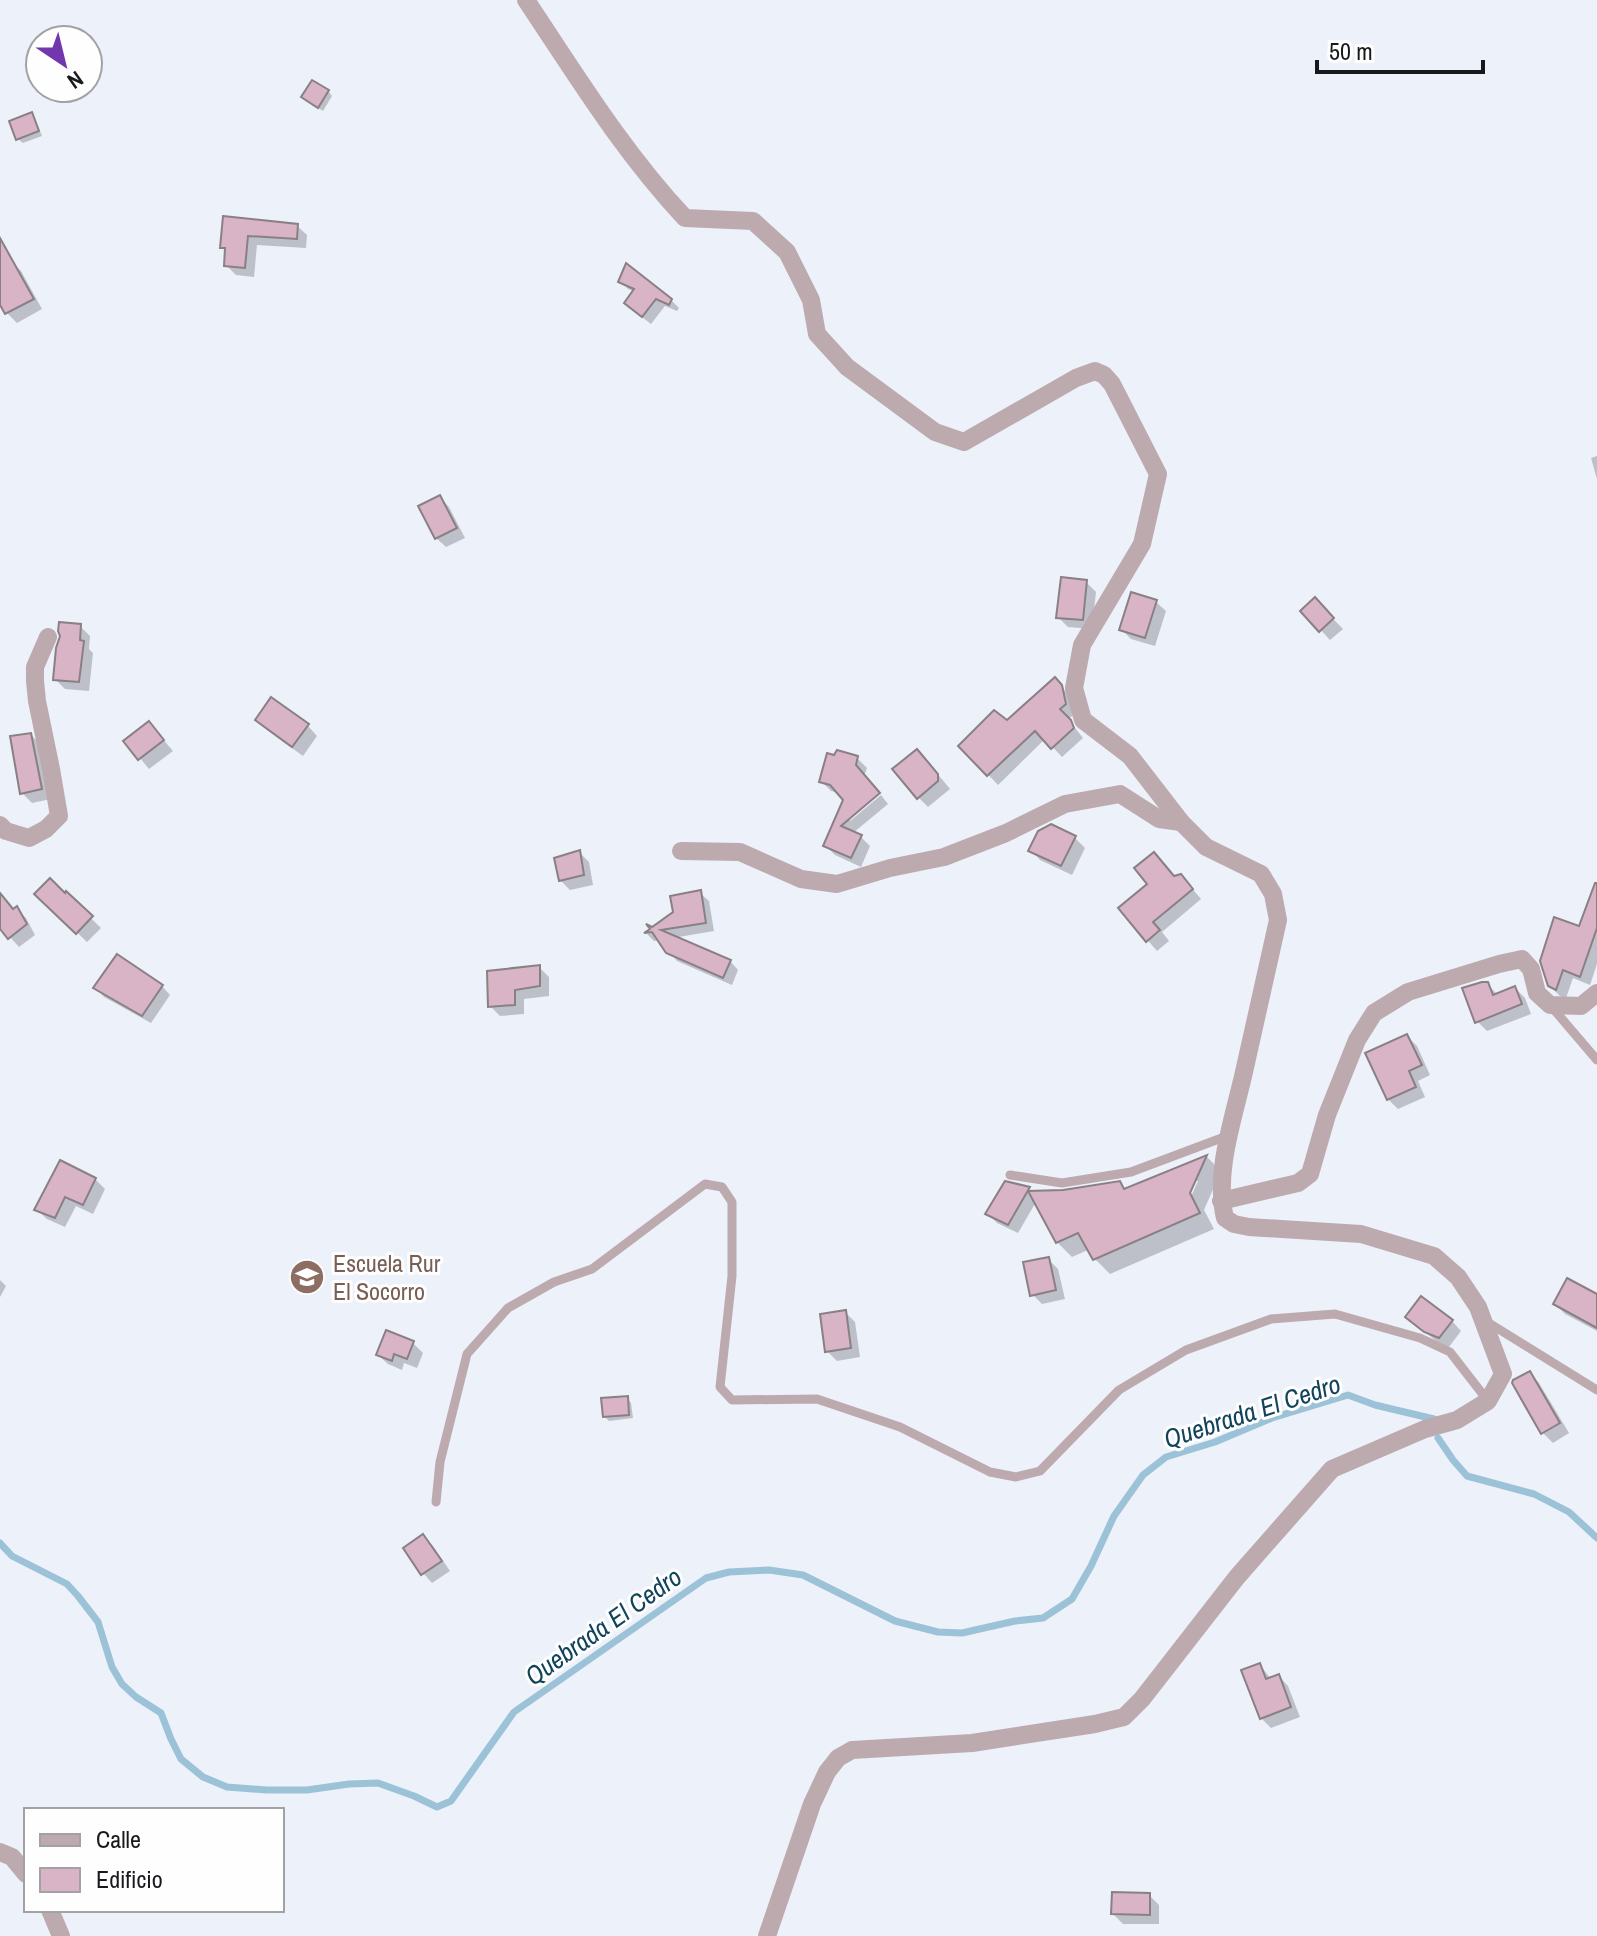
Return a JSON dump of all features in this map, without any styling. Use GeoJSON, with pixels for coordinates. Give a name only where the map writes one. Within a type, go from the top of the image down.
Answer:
{"type":"FeatureCollection","features":[{"type":"Feature","properties":{"kind":"street"},"geometry":{"type":"LineString","coordinates":[[526,0],[618,136],[655,186],[685,218],[753,221],[787,252],[811,300],[817,334],[847,367],[935,432],[964,442],[1076,378],[1095,371],[1112,384],[1158,474],[1142,544],[1082,645],[1074,688],[1083,720],[1130,756],[1181,822],[1206,847],[1261,874],[1273,894],[1278,920],[1230,1135],[1221,1186],[1225,1218],[1234,1224],[1249,1227],[1361,1234],[1434,1256],[1458,1277],[1478,1307],[1503,1374],[1488,1401],[1457,1420],[1425,1429],[1332,1469],[1246,1566],[1142,1699],[1124,1717],[972,1743],[852,1750],[838,1758],[827,1772],[812,1804],[767,1936]]}},
{"type":"Feature","properties":{"kind":"street"},"geometry":{"type":"LineString","coordinates":[[0,825],[6,831],[29,838],[46,829],[59,816],[35,681],[35,667],[48,637]]}},
{"type":"Feature","properties":{"kind":"street"},"geometry":{"type":"LineString","coordinates":[[681,851],[740,852],[801,879],[837,884],[890,868],[944,857],[1006,833],[1065,804],[1120,794],[1159,819],[1181,822]]}},
{"type":"Feature","properties":{"kind":"street"},"geometry":{"type":"LineString","coordinates":[[1221,1201],[1298,1183],[1310,1174],[1327,1115],[1357,1040],[1374,1013],[1408,992],[1522,959],[1531,969],[1537,993],[1550,1005],[1581,1006],[1597,993]]}},
{"type":"Feature","properties":{"kind":"street"},"geometry":{"type":"LineString","coordinates":[[0,1852],[12,1857],[24,1872]]}},
{"type":"Feature","properties":{"kind":"street"},"geometry":{"type":"LineString","coordinates":[[51,1912],[61,1936]]}},
{"type":"Feature","properties":{"kind":"lane"},"geometry":{"type":"LineString","coordinates":[[1550,1005],[1597,1060]]}},
{"type":"Feature","properties":{"kind":"lane"},"geometry":{"type":"LineString","coordinates":[[1010,1175],[1062,1183],[1131,1172],[1230,1135]]}},
{"type":"Feature","properties":{"kind":"lane"},"geometry":{"type":"LineString","coordinates":[[436,1502],[440,1462],[467,1354],[508,1308],[554,1282],[592,1269],[705,1184],[722,1187],[732,1202],[732,1276],[720,1387],[732,1400],[817,1399],[900,1427],[990,1472],[1016,1477],[1040,1471],[1119,1390],[1186,1350],[1271,1319],[1335,1314],[1420,1338],[1450,1352],[1488,1401]]}},
{"type":"Feature","properties":{"kind":"lane"},"geometry":{"type":"LineString","coordinates":[[1482,1318],[1597,1390]]}},
{"type":"Feature","properties":{"kind":"building"},"geometry":{"type":"Polygon","coordinates":[[[312,80],[329,90],[318,108],[301,97],[312,80]]]}},
{"type":"Feature","properties":{"kind":"building"},"geometry":{"type":"Polygon","coordinates":[[[32,112],[39,131],[16,140],[9,121],[32,112]]]}},
{"type":"Feature","properties":{"kind":"building"},"geometry":{"type":"Polygon","coordinates":[[[223,216],[298,224],[297,239],[248,236],[245,268],[224,266],[225,248],[220,248],[223,216]]]}},
{"type":"Feature","properties":{"kind":"building"},"geometry":{"type":"Polygon","coordinates":[[[0,238],[34,299],[5,314],[0,305],[0,238]]]}},
{"type":"Feature","properties":{"kind":"building"},"geometry":{"type":"Polygon","coordinates":[[[626,263],[672,299],[669,305],[656,299],[642,317],[624,303],[634,289],[618,282],[626,263]]]}},
{"type":"Feature","properties":{"kind":"building"},"geometry":{"type":"Polygon","coordinates":[[[440,495],[457,528],[435,539],[418,506],[440,495]]]}},
{"type":"Feature","properties":{"kind":"building"},"geometry":{"type":"Polygon","coordinates":[[[1061,577],[1087,580],[1083,620],[1056,618],[1061,577]]]}},
{"type":"Feature","properties":{"kind":"building"},"geometry":{"type":"Polygon","coordinates":[[[1131,592],[1157,600],[1145,638],[1119,630],[1131,592]]]}},
{"type":"Feature","properties":{"kind":"building"},"geometry":{"type":"Polygon","coordinates":[[[1315,597],[1334,618],[1319,632],[1300,611],[1315,597]]]}},
{"type":"Feature","properties":{"kind":"building"},"geometry":{"type":"Polygon","coordinates":[[[59,622],[81,624],[80,640],[84,641],[79,682],[53,680],[60,636],[59,622]]]}},
{"type":"Feature","properties":{"kind":"building"},"geometry":{"type":"Polygon","coordinates":[[[1055,677],[1062,685],[1066,704],[1060,709],[1074,728],[1051,749],[1035,731],[987,776],[958,746],[994,710],[1007,720],[1055,677]]]}},
{"type":"Feature","properties":{"kind":"building"},"geometry":{"type":"Polygon","coordinates":[[[271,697],[309,724],[292,747],[255,720],[271,697]]]}},
{"type":"Feature","properties":{"kind":"building"},"geometry":{"type":"Polygon","coordinates":[[[149,721],[164,740],[138,760],[123,741],[149,721]]]}},
{"type":"Feature","properties":{"kind":"building"},"geometry":{"type":"Polygon","coordinates":[[[31,733],[42,789],[20,794],[10,736],[31,733]]]}},
{"type":"Feature","properties":{"kind":"building"},"geometry":{"type":"Polygon","coordinates":[[[917,749],[938,774],[938,781],[917,799],[892,769],[917,749]]]}},
{"type":"Feature","properties":{"kind":"building"},"geometry":{"type":"Polygon","coordinates":[[[837,750],[858,756],[856,765],[880,793],[841,826],[862,835],[851,858],[823,846],[843,800],[830,785],[819,782],[827,753],[834,755],[837,750]]]}},
{"type":"Feature","properties":{"kind":"building"},"geometry":{"type":"Polygon","coordinates":[[[1051,824],[1076,836],[1061,866],[1028,851],[1038,831],[1051,824]]]}},
{"type":"Feature","properties":{"kind":"building"},"geometry":{"type":"Polygon","coordinates":[[[580,850],[584,875],[559,881],[554,858],[580,850]]]}},
{"type":"Feature","properties":{"kind":"building"},"geometry":{"type":"Polygon","coordinates":[[[1154,852],[1174,876],[1181,874],[1193,889],[1153,922],[1160,930],[1146,942],[1118,908],[1147,884],[1134,868],[1154,852]]]}},
{"type":"Feature","properties":{"kind":"building"},"geometry":{"type":"Polygon","coordinates":[[[50,878],[93,916],[76,934],[34,894],[50,878]]]}},
{"type":"Feature","properties":{"kind":"building"},"geometry":{"type":"Polygon","coordinates":[[[1595,883],[1597,928],[1580,977],[1563,970],[1556,990],[1548,986],[1540,961],[1554,917],[1579,926],[1595,883]]]}},
{"type":"Feature","properties":{"kind":"building"},"geometry":{"type":"Polygon","coordinates":[[[701,890],[706,923],[661,930],[731,960],[723,978],[666,953],[652,932],[644,933],[650,929],[646,924],[652,927],[673,912],[670,896],[701,890]]]}},
{"type":"Feature","properties":{"kind":"building"},"geometry":{"type":"Polygon","coordinates":[[[0,893],[13,909],[17,906],[27,924],[8,939],[0,929],[0,893]]]}},
{"type":"Feature","properties":{"kind":"building"},"geometry":{"type":"Polygon","coordinates":[[[117,954],[163,985],[142,1016],[93,988],[117,954]]]}},
{"type":"Feature","properties":{"kind":"building"},"geometry":{"type":"Polygon","coordinates":[[[540,965],[540,986],[515,990],[515,1005],[488,1007],[487,971],[540,965]]]}},
{"type":"Feature","properties":{"kind":"building"},"geometry":{"type":"Polygon","coordinates":[[[1488,982],[1493,995],[1515,986],[1522,1004],[1475,1023],[1462,988],[1488,982]]]}},
{"type":"Feature","properties":{"kind":"building"},"geometry":{"type":"Polygon","coordinates":[[[1407,1034],[1422,1065],[1409,1071],[1416,1087],[1387,1100],[1365,1053],[1407,1034]]]}},
{"type":"Feature","properties":{"kind":"building"},"geometry":{"type":"Polygon","coordinates":[[[1207,1155],[1190,1193],[1200,1213],[1093,1260],[1078,1233],[1056,1243],[1028,1191],[1063,1190],[1120,1181],[1124,1189],[1207,1155]]]}},
{"type":"Feature","properties":{"kind":"building"},"geometry":{"type":"Polygon","coordinates":[[[60,1160],[96,1178],[83,1205],[65,1197],[55,1218],[34,1210],[60,1160]]]}},
{"type":"Feature","properties":{"kind":"building"},"geometry":{"type":"Polygon","coordinates":[[[1005,1181],[1030,1187],[1008,1225],[985,1214],[1005,1181]]]}},
{"type":"Feature","properties":{"kind":"building"},"geometry":{"type":"Polygon","coordinates":[[[1049,1257],[1056,1290],[1030,1296],[1023,1262],[1049,1257]]]}},
{"type":"Feature","properties":{"kind":"building"},"geometry":{"type":"Polygon","coordinates":[[[1567,1278],[1597,1294],[1597,1328],[1553,1304],[1567,1278]]]}},
{"type":"Feature","properties":{"kind":"building"},"geometry":{"type":"Polygon","coordinates":[[[1421,1296],[1453,1320],[1439,1338],[1424,1332],[1405,1317],[1421,1296]]]}},
{"type":"Feature","properties":{"kind":"building"},"geometry":{"type":"Polygon","coordinates":[[[846,1310],[851,1348],[825,1352],[820,1314],[846,1310]]]}},
{"type":"Feature","properties":{"kind":"building"},"geometry":{"type":"Polygon","coordinates":[[[386,1330],[414,1341],[407,1359],[394,1354],[392,1361],[376,1355],[386,1330]]]}},
{"type":"Feature","properties":{"kind":"building"},"geometry":{"type":"Polygon","coordinates":[[[1530,1371],[1560,1423],[1541,1434],[1512,1383],[1530,1371]]]}},
{"type":"Feature","properties":{"kind":"building"},"geometry":{"type":"Polygon","coordinates":[[[628,1396],[629,1415],[603,1417],[601,1398],[628,1396]]]}},
{"type":"Feature","properties":{"kind":"building"},"geometry":{"type":"Polygon","coordinates":[[[423,1534],[442,1561],[421,1575],[403,1548],[423,1534]]]}},
{"type":"Feature","properties":{"kind":"building"},"geometry":{"type":"Polygon","coordinates":[[[1260,1663],[1266,1679],[1279,1674],[1291,1707],[1260,1719],[1241,1670],[1260,1663]]]}},
{"type":"Feature","properties":{"kind":"building"},"geometry":{"type":"Polygon","coordinates":[[[1112,1892],[1150,1893],[1150,1915],[1111,1914],[1112,1892]]]}},
{"type":"Feature","properties":{"kind":"waterway","name":"Quebrada El Cedro"},"geometry":{"type":"LineString","coordinates":[[0,1543],[12,1556],[67,1584],[78,1596],[98,1622],[112,1667],[122,1684],[161,1713],[181,1759],[203,1777],[227,1787],[267,1790],[307,1790],[378,1783],[437,1807],[451,1801],[514,1712],[706,1578],[729,1572],[769,1570],[803,1575],[895,1621],[938,1632],[962,1633],[1043,1618],[1072,1599],[1114,1516],[1143,1475],[1166,1457],[1215,1442],[1272,1418],[1348,1395],[1434,1419]]}},
{"type":"Feature","properties":{"kind":"waterway","name":"Quebrada El Cedro"},"geometry":{"type":"LineString","coordinates":[[1438,1438],[1467,1476],[1534,1494],[1569,1512],[1597,1538]]}},
{"type":"Feature","properties":{"kind":"place","name":"Escuela Rur El Socorro"},"geometry":{"type":"Point","coordinates":[307,1277]}}]}
